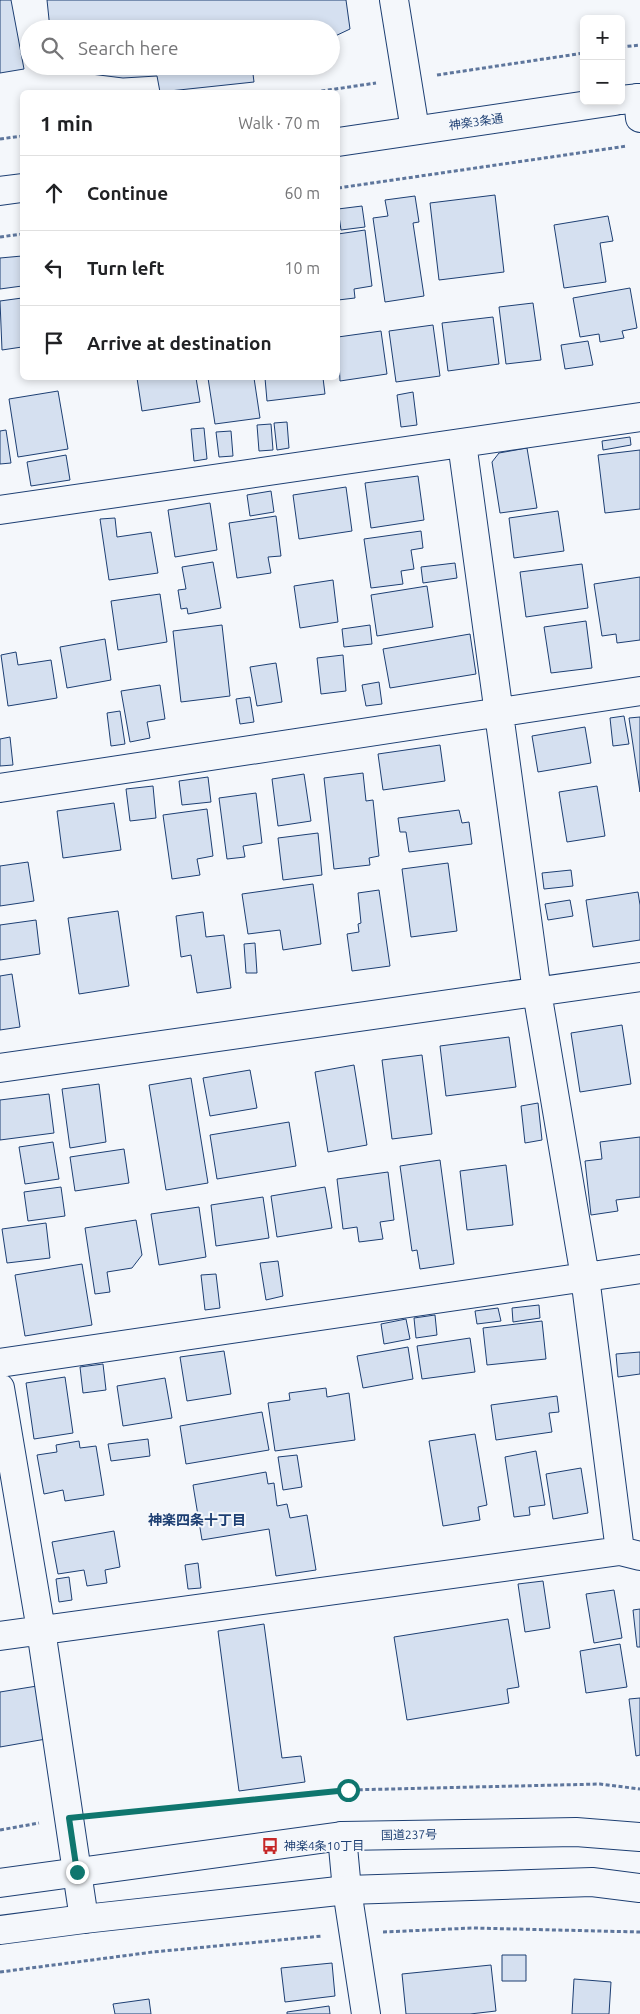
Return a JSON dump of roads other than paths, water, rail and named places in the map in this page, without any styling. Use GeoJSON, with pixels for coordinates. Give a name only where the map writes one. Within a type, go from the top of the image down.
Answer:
{"type":"FeatureCollection","features":[{"type":"Feature","properties":{"kind":"main road"},"geometry":{"type":"LineString","coordinates":[[394,0],[415,130]]}},
{"type":"Feature","properties":{"kind":"main road","name":"神楽3条通"},"geometry":{"type":"LineString","coordinates":[[340,142],[415,130],[631,103]]}},
{"type":"Feature","properties":{"kind":"main road"},"geometry":{"type":"LineString","coordinates":[[0,191],[20,188]]}},
{"type":"Feature","properties":{"kind":"main road"},"geometry":{"type":"LineString","coordinates":[[0,510],[640,417]]}},
{"type":"Feature","properties":{"kind":"main road"},"geometry":{"type":"LineString","coordinates":[[0,1636],[630,1554],[537,992],[497,711],[462,443]]}},
{"type":"Feature","properties":{"kind":"main road"},"geometry":{"type":"LineString","coordinates":[[0,788],[497,711],[640,691]]}},
{"type":"Feature","properties":{"kind":"main road"},"geometry":{"type":"LineString","coordinates":[[0,1068],[640,977]]}},
{"type":"Feature","properties":{"kind":"main road"},"geometry":{"type":"LineString","coordinates":[[0,1363],[640,1269]]}},
{"type":"Feature","properties":{"kind":"main road"},"geometry":{"type":"LineString","coordinates":[[0,1388],[41,1630],[84,1919]]}},
{"type":"Feature","properties":{"kind":"main road","name":"国道237号"},"geometry":{"type":"LineString","coordinates":[[0,1883],[342,1836],[576,1832],[640,1837]]}},
{"type":"Feature","properties":{"kind":"main road"},"geometry":{"type":"LineString","coordinates":[[342,1836],[347,1890],[366,2014]]}},
{"type":"Feature","properties":{"kind":"main road"},"geometry":{"type":"LineString","coordinates":[[0,1930],[347,1890],[592,1882],[640,1888]]}},
{"type":"Feature","properties":{"kind":"place","name":"神楽4条10丁目"},"geometry":{"type":"Point","coordinates":[270,1846]}},
{"type":"Feature","properties":{"kind":"district","name":"神楽四条十丁目"},"geometry":{"type":"Point","coordinates":[197,1520]}}]}
